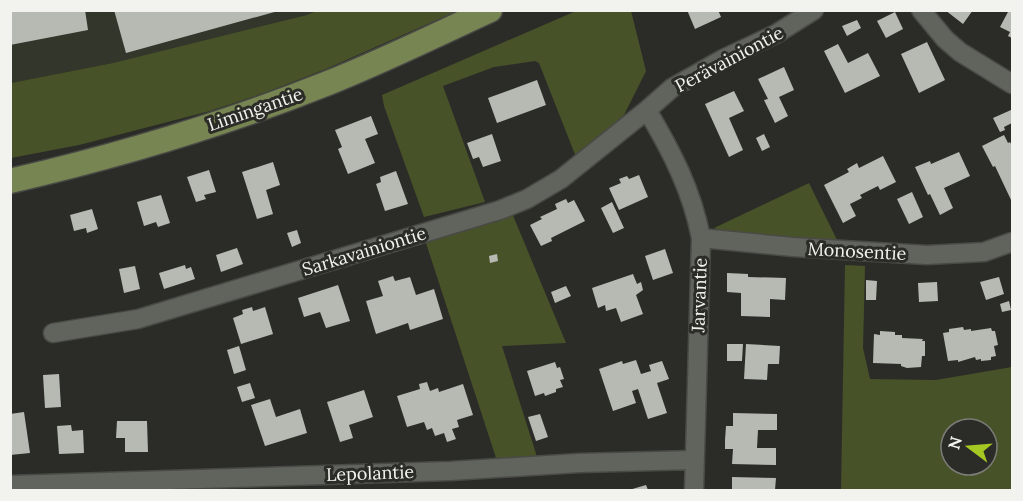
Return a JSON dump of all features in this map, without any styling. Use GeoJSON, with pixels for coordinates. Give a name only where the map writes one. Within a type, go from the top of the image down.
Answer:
{"type":"FeatureCollection","features":[{"type":"Feature","properties":{"kind":"main road","name":"Limingantie"},"geometry":{"type":"LineString","coordinates":[[10,181],[82,164],[272,104],[330,82],[490,10]]}},
{"type":"Feature","properties":{"kind":"street","name":"Perävainiontie"},"geometry":{"type":"LineString","coordinates":[[647,110],[672,88],[723,59],[776,34],[814,10]]}},
{"type":"Feature","properties":{"kind":"street"},"geometry":{"type":"LineString","coordinates":[[921,10],[945,39],[960,52],[1012,84]]}},
{"type":"Feature","properties":{"kind":"street","name":"Jarvantie"},"geometry":{"type":"LineString","coordinates":[[647,110],[666,142],[684,181],[695,208],[701,238],[694,490]]}},
{"type":"Feature","properties":{"kind":"street","name":"Sarkavainiontie"},"geometry":{"type":"LineString","coordinates":[[53,333],[138,320],[527,200],[561,179],[647,110]]}},
{"type":"Feature","properties":{"kind":"street","name":"Monosentie"},"geometry":{"type":"LineString","coordinates":[[701,238],[793,247],[927,255],[984,252],[1012,242]]}},
{"type":"Feature","properties":{"kind":"street","name":"Lepolantie"},"geometry":{"type":"LineString","coordinates":[[10,485],[450,471],[579,463],[694,460]]}},
{"type":"Feature","properties":{"kind":"shaded area"},"geometry":{"type":"Polygon","coordinates":[[[11,11],[318,11],[113,63],[11,83],[11,11]]]}},
{"type":"Feature","properties":{"kind":"green space"},"geometry":{"type":"Polygon","coordinates":[[[319,10],[457,11],[326,69],[210,111],[79,145],[11,158],[11,83],[113,63],[307,15],[319,10]]]}},
{"type":"Feature","properties":{"kind":"green space"},"geometry":{"type":"Polygon","coordinates":[[[576,11],[631,11],[646,71],[624,115],[576,157],[539,63],[535,61],[494,67],[443,86],[485,202],[424,217],[382,95],[576,11]]]}},
{"type":"Feature","properties":{"kind":"green space"},"geometry":{"type":"Polygon","coordinates":[[[809,183],[839,244],[723,232],[714,228],[809,183]]]}},
{"type":"Feature","properties":{"kind":"green space"},"geometry":{"type":"Polygon","coordinates":[[[512,213],[566,343],[502,346],[538,460],[497,461],[425,240],[512,213]]]}},
{"type":"Feature","properties":{"kind":"green space"},"geometry":{"type":"Polygon","coordinates":[[[845,265],[865,266],[863,348],[870,379],[936,380],[1012,367],[1012,490],[841,490],[845,265]]]}},
{"type":"Feature","properties":{"kind":"building"},"geometry":{"type":"Polygon","coordinates":[[[10,10],[85,10],[88,30],[10,45],[10,10]]]}},
{"type":"Feature","properties":{"kind":"building"},"geometry":{"type":"Polygon","coordinates":[[[114,10],[278,10],[278,11],[126,53],[114,10]]]}},
{"type":"Feature","properties":{"kind":"building"},"geometry":{"type":"Polygon","coordinates":[[[687,10],[718,10],[721,17],[695,29],[687,10]]]}},
{"type":"Feature","properties":{"kind":"building"},"geometry":{"type":"Polygon","coordinates":[[[945,10],[973,10],[963,24],[945,10]]]}},
{"type":"Feature","properties":{"kind":"building"},"geometry":{"type":"Polygon","coordinates":[[[1009,10],[1012,10],[1012,38],[1008,36],[1010,32],[1000,27],[1009,10]]]}},
{"type":"Feature","properties":{"kind":"building"},"geometry":{"type":"Polygon","coordinates":[[[895,12],[903,29],[886,38],[877,21],[895,12]]]}},
{"type":"Feature","properties":{"kind":"building"},"geometry":{"type":"Polygon","coordinates":[[[857,20],[861,28],[847,36],[842,26],[857,20]]]}},
{"type":"Feature","properties":{"kind":"building"},"geometry":{"type":"Polygon","coordinates":[[[927,42],[945,80],[919,93],[901,54],[927,42]]]}},
{"type":"Feature","properties":{"kind":"building"},"geometry":{"type":"Polygon","coordinates":[[[838,44],[848,63],[868,53],[880,76],[845,93],[824,51],[838,44]]]}},
{"type":"Feature","properties":{"kind":"building"},"geometry":{"type":"Polygon","coordinates":[[[784,67],[794,90],[779,97],[788,116],[775,123],[764,100],[768,99],[758,79],[784,67]]]}},
{"type":"Feature","properties":{"kind":"building"},"geometry":{"type":"Polygon","coordinates":[[[537,80],[546,105],[497,123],[488,98],[537,80]]]}},
{"type":"Feature","properties":{"kind":"building"},"geometry":{"type":"Polygon","coordinates":[[[734,91],[744,111],[729,118],[743,150],[729,157],[705,104],[734,91]]]}},
{"type":"Feature","properties":{"kind":"building"},"geometry":{"type":"Polygon","coordinates":[[[1011,110],[1012,123],[1000,132],[993,118],[1011,110]]]}},
{"type":"Feature","properties":{"kind":"building"},"geometry":{"type":"Polygon","coordinates":[[[371,116],[378,134],[365,139],[375,163],[348,174],[338,149],[342,147],[335,130],[371,116]]]}},
{"type":"Feature","properties":{"kind":"building"},"geometry":{"type":"Polygon","coordinates":[[[492,134],[501,161],[483,167],[479,157],[473,159],[467,143],[492,134]]]}},
{"type":"Feature","properties":{"kind":"building"},"geometry":{"type":"Polygon","coordinates":[[[764,134],[770,147],[762,151],[756,138],[764,134]]]}},
{"type":"Feature","properties":{"kind":"building"},"geometry":{"type":"Polygon","coordinates":[[[1004,135],[1012,146],[1012,202],[995,166],[993,167],[982,146],[1004,135]]]}},
{"type":"Feature","properties":{"kind":"building"},"geometry":{"type":"Polygon","coordinates":[[[959,152],[970,176],[944,188],[953,208],[940,215],[915,167],[930,161],[931,164],[959,152]]]}},
{"type":"Feature","properties":{"kind":"building"},"geometry":{"type":"Polygon","coordinates":[[[883,156],[896,182],[880,190],[878,186],[860,195],[862,198],[850,204],[856,216],[843,223],[824,185],[849,172],[847,169],[857,163],[859,168],[883,156]]]}},
{"type":"Feature","properties":{"kind":"building"},"geometry":{"type":"Polygon","coordinates":[[[273,162],[280,185],[266,190],[273,214],[257,219],[242,172],[273,162]]]}},
{"type":"Feature","properties":{"kind":"building"},"geometry":{"type":"Polygon","coordinates":[[[209,170],[216,192],[204,195],[206,199],[196,202],[187,177],[209,170]]]}},
{"type":"Feature","properties":{"kind":"building"},"geometry":{"type":"Polygon","coordinates":[[[396,171],[408,204],[385,211],[376,184],[381,182],[380,177],[396,171]]]}},
{"type":"Feature","properties":{"kind":"building"},"geometry":{"type":"Polygon","coordinates":[[[639,175],[648,197],[619,210],[609,188],[621,183],[619,179],[627,176],[629,179],[639,175]]]}},
{"type":"Feature","properties":{"kind":"building"},"geometry":{"type":"Polygon","coordinates":[[[912,192],[923,217],[909,224],[897,199],[912,192]]]}},
{"type":"Feature","properties":{"kind":"building"},"geometry":{"type":"Polygon","coordinates":[[[161,195],[170,223],[158,227],[156,222],[144,226],[137,202],[161,195]]]}},
{"type":"Feature","properties":{"kind":"building"},"geometry":{"type":"Polygon","coordinates":[[[566,199],[568,203],[574,200],[585,221],[551,238],[552,241],[541,246],[530,225],[557,209],[555,204],[566,199]]]}},
{"type":"Feature","properties":{"kind":"building"},"geometry":{"type":"Polygon","coordinates":[[[612,202],[624,228],[613,233],[601,208],[612,202]]]}},
{"type":"Feature","properties":{"kind":"building"},"geometry":{"type":"Polygon","coordinates":[[[92,209],[98,229],[87,233],[86,228],[74,231],[70,215],[92,209]]]}},
{"type":"Feature","properties":{"kind":"building"},"geometry":{"type":"Polygon","coordinates":[[[297,230],[301,243],[292,247],[287,233],[297,230]]]}},
{"type":"Feature","properties":{"kind":"building"},"geometry":{"type":"Polygon","coordinates":[[[237,248],[243,264],[221,272],[216,255],[237,248]]]}},
{"type":"Feature","properties":{"kind":"building"},"geometry":{"type":"Polygon","coordinates":[[[665,249],[673,273],[653,280],[645,256],[665,249]]]}},
{"type":"Feature","properties":{"kind":"building"},"geometry":{"type":"Polygon","coordinates":[[[497,254],[498,261],[490,263],[489,256],[497,254]]]}},
{"type":"Feature","properties":{"kind":"building"},"geometry":{"type":"Polygon","coordinates":[[[185,265],[186,269],[191,267],[195,279],[164,289],[159,273],[185,265]]]}},
{"type":"Feature","properties":{"kind":"building"},"geometry":{"type":"Polygon","coordinates":[[[135,266],[140,289],[124,293],[119,269],[135,266]]]}},
{"type":"Feature","properties":{"kind":"building"},"geometry":{"type":"Polygon","coordinates":[[[727,273],[748,274],[748,277],[786,278],[785,300],[770,299],[770,317],[741,316],[741,293],[727,292],[727,273]]]}},
{"type":"Feature","properties":{"kind":"building"},"geometry":{"type":"Polygon","coordinates":[[[633,274],[637,284],[641,282],[643,290],[636,295],[643,314],[621,322],[616,308],[606,311],[605,305],[598,308],[592,288],[633,274]]]}},
{"type":"Feature","properties":{"kind":"building"},"geometry":{"type":"Polygon","coordinates":[[[393,276],[395,281],[410,277],[416,295],[434,289],[443,319],[410,330],[408,323],[376,334],[366,301],[383,296],[378,281],[393,276]]]}},
{"type":"Feature","properties":{"kind":"building"},"geometry":{"type":"Polygon","coordinates":[[[999,277],[1004,294],[986,300],[980,282],[999,277]]]}},
{"type":"Feature","properties":{"kind":"building"},"geometry":{"type":"Polygon","coordinates":[[[866,280],[877,281],[876,300],[866,300],[866,280]]]}},
{"type":"Feature","properties":{"kind":"building"},"geometry":{"type":"Polygon","coordinates":[[[937,282],[938,301],[919,302],[918,283],[937,282]]]}},
{"type":"Feature","properties":{"kind":"building"},"geometry":{"type":"Polygon","coordinates":[[[338,285],[350,321],[326,328],[320,312],[304,317],[298,298],[338,285]]]}},
{"type":"Feature","properties":{"kind":"building"},"geometry":{"type":"Polygon","coordinates":[[[566,286],[571,296],[555,303],[551,292],[566,286]]]}},
{"type":"Feature","properties":{"kind":"building"},"geometry":{"type":"Polygon","coordinates":[[[1009,301],[1011,310],[1002,312],[1000,304],[1009,301]]]}},
{"type":"Feature","properties":{"kind":"building"},"geometry":{"type":"Polygon","coordinates":[[[252,307],[253,311],[265,307],[273,334],[241,344],[233,318],[243,314],[242,310],[252,307]]]}},
{"type":"Feature","properties":{"kind":"building"},"geometry":{"type":"Polygon","coordinates":[[[963,327],[964,330],[971,329],[971,331],[991,328],[995,331],[998,345],[994,346],[996,356],[991,357],[991,360],[981,361],[981,359],[976,360],[975,357],[958,362],[958,360],[948,361],[943,333],[949,332],[949,329],[963,327]]]}},
{"type":"Feature","properties":{"kind":"building"},"geometry":{"type":"Polygon","coordinates":[[[880,331],[895,332],[895,335],[902,335],[902,338],[923,339],[925,356],[922,356],[921,367],[907,368],[901,364],[873,363],[874,334],[880,335],[880,331]]]}},
{"type":"Feature","properties":{"kind":"building"},"geometry":{"type":"Polygon","coordinates":[[[727,344],[743,344],[742,361],[727,361],[727,344]]]}},
{"type":"Feature","properties":{"kind":"building"},"geometry":{"type":"Polygon","coordinates":[[[746,344],[780,346],[779,364],[768,364],[767,380],[744,379],[746,344]]]}},
{"type":"Feature","properties":{"kind":"building"},"geometry":{"type":"Polygon","coordinates":[[[239,346],[246,370],[234,374],[227,350],[239,346]]]}},
{"type":"Feature","properties":{"kind":"building"},"geometry":{"type":"Polygon","coordinates":[[[636,360],[641,374],[651,371],[649,365],[662,361],[669,379],[657,383],[667,413],[648,419],[638,389],[632,391],[636,403],[613,411],[599,369],[622,361],[623,364],[636,360]]]}},
{"type":"Feature","properties":{"kind":"building"},"geometry":{"type":"Polygon","coordinates":[[[555,362],[557,368],[560,367],[564,379],[560,380],[563,387],[545,396],[544,393],[535,396],[527,371],[555,362]]]}},
{"type":"Feature","properties":{"kind":"building"},"geometry":{"type":"Polygon","coordinates":[[[59,374],[61,407],[45,408],[43,375],[59,374]]]}},
{"type":"Feature","properties":{"kind":"building"},"geometry":{"type":"Polygon","coordinates":[[[427,382],[430,391],[438,388],[439,392],[463,384],[473,415],[457,420],[459,427],[452,429],[456,439],[447,442],[444,433],[435,436],[432,428],[427,430],[424,422],[407,427],[397,396],[420,389],[419,384],[427,382]]]}},
{"type":"Feature","properties":{"kind":"building"},"geometry":{"type":"Polygon","coordinates":[[[250,383],[255,398],[242,402],[237,387],[250,383]]]}},
{"type":"Feature","properties":{"kind":"building"},"geometry":{"type":"Polygon","coordinates":[[[364,390],[373,417],[349,425],[353,438],[340,442],[327,402],[364,390]]]}},
{"type":"Feature","properties":{"kind":"building"},"geometry":{"type":"Polygon","coordinates":[[[270,399],[276,417],[300,409],[307,433],[265,446],[251,405],[270,399]]]}},
{"type":"Feature","properties":{"kind":"building"},"geometry":{"type":"Polygon","coordinates":[[[24,412],[30,453],[10,455],[10,414],[24,412]]]}},
{"type":"Feature","properties":{"kind":"building"},"geometry":{"type":"Polygon","coordinates":[[[733,413],[777,414],[777,430],[758,430],[757,448],[776,448],[776,465],[732,464],[733,449],[725,449],[725,440],[726,426],[733,426],[733,413]]]}},
{"type":"Feature","properties":{"kind":"building"},"geometry":{"type":"Polygon","coordinates":[[[540,414],[548,437],[536,441],[528,417],[540,414]]]}},
{"type":"Feature","properties":{"kind":"building"},"geometry":{"type":"Polygon","coordinates":[[[117,421],[147,421],[148,452],[125,452],[125,438],[116,438],[117,421]]]}},
{"type":"Feature","properties":{"kind":"building"},"geometry":{"type":"Polygon","coordinates":[[[71,425],[72,431],[83,430],[84,453],[59,454],[57,426],[71,425]]]}},
{"type":"Feature","properties":{"kind":"building"},"geometry":{"type":"Polygon","coordinates":[[[732,477],[776,478],[775,490],[732,490],[732,477]]]}},
{"type":"Feature","properties":{"kind":"building"},"geometry":{"type":"Polygon","coordinates":[[[646,485],[648,490],[629,490],[646,485]]]}}]}
